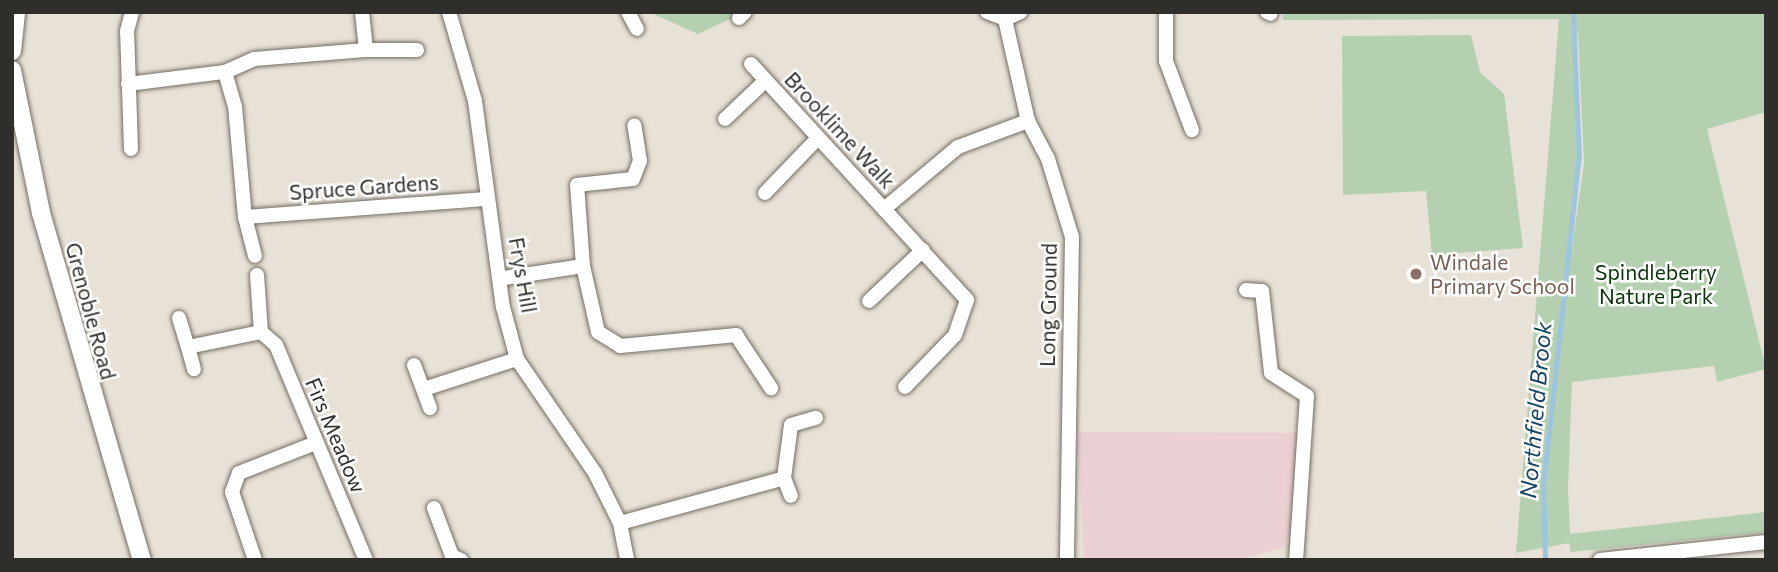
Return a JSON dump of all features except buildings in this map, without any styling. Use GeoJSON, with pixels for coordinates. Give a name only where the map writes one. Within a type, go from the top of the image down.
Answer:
{"type":"FeatureCollection","features":[{"type":"Feature","properties":{"kind":"street"},"geometry":{"type":"LineString","coordinates":[[12,51],[16,12]]}},
{"type":"Feature","properties":{"kind":"street"},"geometry":{"type":"LineString","coordinates":[[131,149],[128,83],[132,12]]}},
{"type":"Feature","properties":{"kind":"street"},"geometry":{"type":"LineString","coordinates":[[362,12],[366,50]]}},
{"type":"Feature","properties":{"kind":"street","name":"Frys Hill"},"geometry":{"type":"LineString","coordinates":[[449,12],[475,102],[485,199],[503,278],[503,307],[517,359],[595,473],[620,523],[627,560]]}},
{"type":"Feature","properties":{"kind":"street"},"geometry":{"type":"LineString","coordinates":[[628,12],[637,29]]}},
{"type":"Feature","properties":{"kind":"street"},"geometry":{"type":"LineString","coordinates":[[987,12],[1005,19],[1021,12]]}},
{"type":"Feature","properties":{"kind":"street"},"geometry":{"type":"LineString","coordinates":[[1166,12],[1166,61],[1192,130]]}},
{"type":"Feature","properties":{"kind":"street","name":"Long Ground"},"geometry":{"type":"LineString","coordinates":[[1005,19],[1028,121],[1048,159],[1072,237],[1067,560]]}},
{"type":"Feature","properties":{"kind":"street"},"geometry":{"type":"LineString","coordinates":[[128,83],[225,72],[254,59],[366,50],[417,50]]}},
{"type":"Feature","properties":{"kind":"street","name":"Brooklime Walk"},"geometry":{"type":"LineString","coordinates":[[751,64],[884,209],[970,296],[955,335],[905,387]]}},
{"type":"Feature","properties":{"kind":"street","name":"Grenoble Road"},"geometry":{"type":"LineString","coordinates":[[12,70],[41,213],[142,560]]}},
{"type":"Feature","properties":{"kind":"street"},"geometry":{"type":"LineString","coordinates":[[225,72],[235,106],[236,169],[255,256]]}},
{"type":"Feature","properties":{"kind":"street","name":"Brooklime Walk"},"geometry":{"type":"LineString","coordinates":[[725,119],[765,80]]}},
{"type":"Feature","properties":{"kind":"street"},"geometry":{"type":"LineString","coordinates":[[884,209],[958,147],[1028,121]]}},
{"type":"Feature","properties":{"kind":"street"},"geometry":{"type":"LineString","coordinates":[[634,125],[640,161],[633,179],[577,185],[583,266],[598,332],[620,346],[736,335],[771,388]]}},
{"type":"Feature","properties":{"kind":"street"},"geometry":{"type":"LineString","coordinates":[[765,193],[818,138]]}},
{"type":"Feature","properties":{"kind":"street","name":"Spruce Gardens"},"geometry":{"type":"LineString","coordinates":[[246,217],[485,199]]}},
{"type":"Feature","properties":{"kind":"street"},"geometry":{"type":"LineString","coordinates":[[869,301],[923,250]]}},
{"type":"Feature","properties":{"kind":"street"},"geometry":{"type":"LineString","coordinates":[[503,278],[583,266]]}},
{"type":"Feature","properties":{"kind":"street"},"geometry":{"type":"LineString","coordinates":[[188,347],[261,332],[257,275]]}},
{"type":"Feature","properties":{"kind":"street"},"geometry":{"type":"LineString","coordinates":[[1246,290],[1262,291],[1271,373],[1307,396],[1296,560]]}},
{"type":"Feature","properties":{"kind":"street"},"geometry":{"type":"LineString","coordinates":[[179,318],[194,369]]}},
{"type":"Feature","properties":{"kind":"street","name":"Firs Meadow"},"geometry":{"type":"LineString","coordinates":[[261,332],[276,345],[366,560]]}},
{"type":"Feature","properties":{"kind":"street"},"geometry":{"type":"LineString","coordinates":[[424,389],[517,359]]}},
{"type":"Feature","properties":{"kind":"street"},"geometry":{"type":"LineString","coordinates":[[414,365],[430,408]]}},
{"type":"Feature","properties":{"kind":"street"},"geometry":{"type":"LineString","coordinates":[[791,496],[784,478],[791,425],[816,418]]}},
{"type":"Feature","properties":{"kind":"street"},"geometry":{"type":"LineString","coordinates":[[256,560],[232,492],[239,473],[316,443]]}},
{"type":"Feature","properties":{"kind":"street"},"geometry":{"type":"LineString","coordinates":[[620,523],[784,478]]}},
{"type":"Feature","properties":{"kind":"street"},"geometry":{"type":"LineString","coordinates":[[434,508],[452,558]]}},
{"type":"Feature","properties":{"kind":"street"},"geometry":{"type":"LineString","coordinates":[[1600,560],[1766,542]]}},
{"type":"Feature","properties":{"kind":"shaded area"},"geometry":{"type":"Polygon","coordinates":[[[1077,432],[1306,433],[1287,547],[1236,560],[1084,560],[1077,432]]]}},
{"type":"Feature","properties":{"kind":"green space"},"geometry":{"type":"Polygon","coordinates":[[[649,12],[745,12],[698,34],[649,12]]]}},
{"type":"Feature","properties":{"kind":"green space","name":"Spindleberry Nature Park"},"geometry":{"type":"Polygon","coordinates":[[[1283,12],[1766,12],[1766,112],[1707,129],[1766,369],[1717,382],[1714,366],[1572,382],[1568,488],[1570,534],[1766,512],[1766,532],[1571,552],[1569,543],[1516,553],[1559,19],[1283,20],[1283,12]],[[1573,19],[1579,157],[1568,275],[1584,163],[1578,36],[1573,19]]]}},
{"type":"Feature","properties":{"kind":"green space"},"geometry":{"type":"Polygon","coordinates":[[[1471,35],[1480,72],[1504,94],[1523,248],[1432,255],[1426,191],[1343,195],[1342,36],[1471,35]]]}},
{"type":"Feature","properties":{"kind":"waterway","name":"Northfield Brook"},"geometry":{"type":"LineString","coordinates":[[1545,560],[1543,486],[1579,157],[1573,12]]}},
{"type":"Feature","properties":{"kind":"place","name":"Windale Primary School"},"geometry":{"type":"Point","coordinates":[1416,274]}}]}
